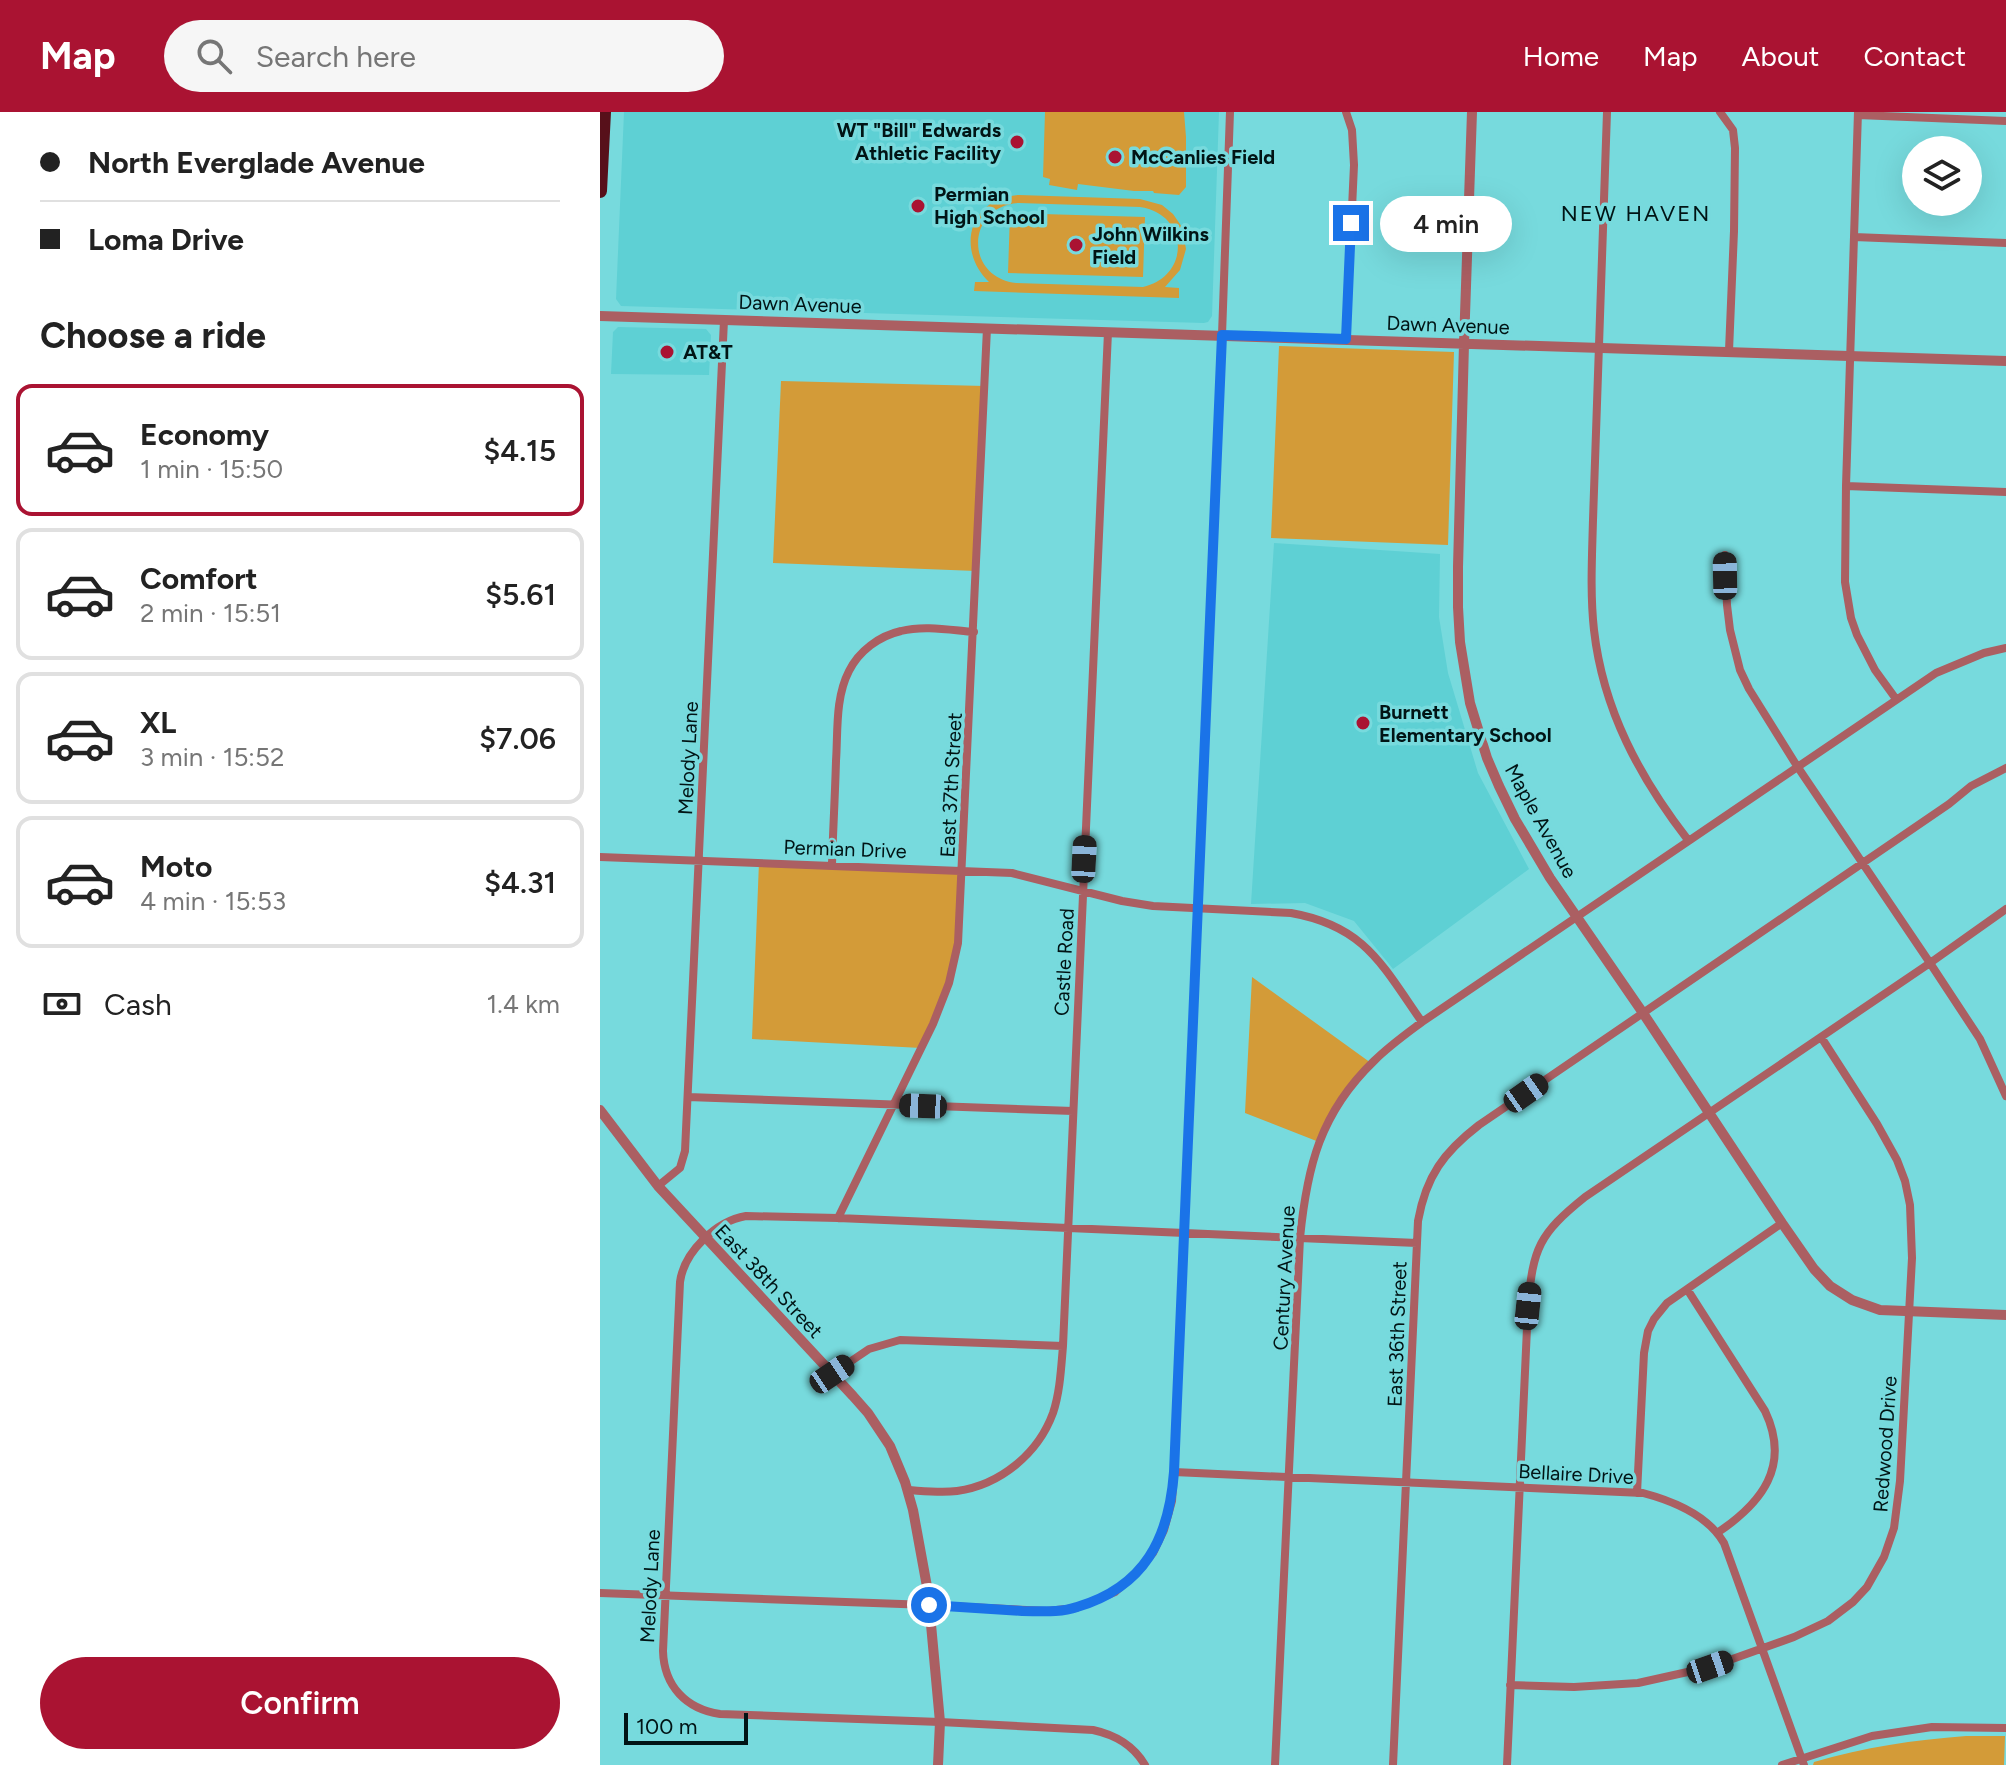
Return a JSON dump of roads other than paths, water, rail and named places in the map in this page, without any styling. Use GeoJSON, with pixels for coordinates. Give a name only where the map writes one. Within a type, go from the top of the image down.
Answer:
{"type":"FeatureCollection","features":[{"type":"Feature","properties":{"kind":"highway"},"geometry":{"type":"LineString","coordinates":[[600,191],[604,112]]}},
{"type":"Feature","properties":{"kind":"street"},"geometry":{"type":"LineString","coordinates":[[600,1593],[1047,1611],[1076,1608],[1115,1592],[1153,1553],[1164,1530],[1172,1501],[1174,1472],[1230,112]]}},
{"type":"Feature","properties":{"kind":"street"},"geometry":{"type":"LineString","coordinates":[[1346,112],[1352,130],[1354,165],[1346,339]]}},
{"type":"Feature","properties":{"kind":"street","name":"Maple Avenue"},"geometry":{"type":"LineString","coordinates":[[1472,112],[1458,567],[1460,642],[1478,733],[1499,786],[1530,846],[1782,1223],[1814,1269],[1830,1286],[1871,1308],[2006,1315]]}},
{"type":"Feature","properties":{"kind":"street"},"geometry":{"type":"LineString","coordinates":[[1607,112],[1592,609],[1599,659],[1612,709],[1633,757],[1688,840]]}},
{"type":"Feature","properties":{"kind":"street"},"geometry":{"type":"LineString","coordinates":[[1720,112],[1733,130],[1735,148],[1729,351]]}},
{"type":"Feature","properties":{"kind":"street"},"geometry":{"type":"LineString","coordinates":[[1896,699],[1875,670],[1861,643],[1851,618],[1845,582],[1858,114],[2006,121]]}},
{"type":"Feature","properties":{"kind":"street"},"geometry":{"type":"LineString","coordinates":[[1854,237],[2006,243]]}},
{"type":"Feature","properties":{"kind":"street","name":"Dawn Avenue"},"geometry":{"type":"LineString","coordinates":[[600,316],[2006,361]]}},
{"type":"Feature","properties":{"kind":"street","name":"Melody Lane"},"geometry":{"type":"LineString","coordinates":[[658,1186],[675,1174],[683,1161],[688,1097],[724,320]]}},
{"type":"Feature","properties":{"kind":"street","name":"East 37th Street"},"geometry":{"type":"LineString","coordinates":[[838,1218],[933,1024],[949,983],[958,943],[987,328]]}},
{"type":"Feature","properties":{"kind":"street","name":"Castle Road"},"geometry":{"type":"LineString","coordinates":[[908,1490],[948,1492],[974,1488],[1022,1461],[1042,1436],[1053,1412],[1061,1376],[1108,332]]}},
{"type":"Feature","properties":{"kind":"street"},"geometry":{"type":"LineString","coordinates":[[1846,486],[2006,492]]}},
{"type":"Feature","properties":{"kind":"street"},"geometry":{"type":"LineString","coordinates":[[1725,555],[1730,630],[1740,670],[1755,700],[1980,1039],[2006,1096]]}},
{"type":"Feature","properties":{"kind":"street"},"geometry":{"type":"LineString","coordinates":[[832,865],[839,710],[844,682],[853,664],[868,647],[900,631],[928,628],[974,632]]}},
{"type":"Feature","properties":{"kind":"street","name":"Century Avenue"},"geometry":{"type":"LineString","coordinates":[[1275,1765],[1300,1238],[1311,1166],[1335,1109],[1371,1063],[1422,1022],[1936,673],[1984,653],[2006,648]]}},
{"type":"Feature","properties":{"kind":"street","name":"East 36th Street"},"geometry":{"type":"LineString","coordinates":[[1393,1765],[1418,1221],[1426,1188],[1434,1172],[1450,1149],[1479,1125],[1971,786],[2006,768]]}},
{"type":"Feature","properties":{"kind":"street","name":"Permian Drive"},"geometry":{"type":"LineString","coordinates":[[600,857],[1012,873],[1139,904],[1291,913],[1312,917],[1333,924],[1369,949],[1422,1022]]}},
{"type":"Feature","properties":{"kind":"street"},"geometry":{"type":"LineString","coordinates":[[1507,1765],[1528,1306],[1537,1249],[1556,1223],[1585,1197],[2006,909]]}},
{"type":"Feature","properties":{"kind":"street","name":"Redwood Drive"},"geometry":{"type":"LineString","coordinates":[[1510,1685],[1574,1687],[1638,1683],[1710,1667],[1812,1629],[1840,1613],[1867,1587],[1884,1557],[1894,1528],[1900,1481],[1912,1238],[1910,1205],[1897,1160],[1821,1037]]}},
{"type":"Feature","properties":{"kind":"street"},"geometry":{"type":"LineString","coordinates":[[688,1097],[1073,1111]]}},
{"type":"Feature","properties":{"kind":"street","name":"East 38th Street"},"geometry":{"type":"LineString","coordinates":[[600,1110],[658,1186],[868,1413],[890,1446],[913,1510],[929,1605],[940,1722],[938,1765]]}},
{"type":"Feature","properties":{"kind":"street"},"geometry":{"type":"LineString","coordinates":[[600,1126],[618,1133]]}},
{"type":"Feature","properties":{"kind":"street"},"geometry":{"type":"LineString","coordinates":[[705,1239],[735,1218],[769,1216],[1417,1243]]}},
{"type":"Feature","properties":{"kind":"street"},"geometry":{"type":"LineString","coordinates":[[1637,1493],[1646,1340],[1654,1319],[1659,1311],[1687,1289],[1782,1223]]}},
{"type":"Feature","properties":{"kind":"street","name":"Melody Lane"},"geometry":{"type":"LineString","coordinates":[[705,1239],[685,1262],[680,1282],[663,1651],[665,1672],[682,1698],[700,1709],[720,1714],[1093,1730],[1126,1743],[1145,1765]]}},
{"type":"Feature","properties":{"kind":"street"},"geometry":{"type":"LineString","coordinates":[[1687,1289],[1765,1411],[1775,1443],[1774,1463],[1764,1490],[1749,1510],[1717,1533]]}},
{"type":"Feature","properties":{"kind":"street"},"geometry":{"type":"LineString","coordinates":[[832,1374],[869,1349],[900,1340],[1063,1346]]}},
{"type":"Feature","properties":{"kind":"street","name":"Bellaire Drive"},"geometry":{"type":"LineString","coordinates":[[1174,1472],[1637,1493],[1681,1506],[1717,1533],[1724,1543],[1803,1762]]}},
{"type":"Feature","properties":{"kind":"street"},"geometry":{"type":"LineString","coordinates":[[1782,1765],[1803,1762],[1872,1736],[1932,1727],[2006,1728]]}},
{"type":"Feature","properties":{"kind":"place","name":"WT \"Bill\" Edwards Athletic Facility"},"geometry":{"type":"Point","coordinates":[1017,142]}},
{"type":"Feature","properties":{"kind":"place","name":"McCanlies Field"},"geometry":{"type":"Point","coordinates":[1115,157]}},
{"type":"Feature","properties":{"kind":"place","name":"Permian High School"},"geometry":{"type":"Point","coordinates":[918,206]}},
{"type":"Feature","properties":{"kind":"place","name":"John Wilkins Field"},"geometry":{"type":"Point","coordinates":[1076,245]}},
{"type":"Feature","properties":{"kind":"place","name":"AT&T"},"geometry":{"type":"Point","coordinates":[667,352]}},
{"type":"Feature","properties":{"kind":"place","name":"Burnett Elementary School"},"geometry":{"type":"Point","coordinates":[1363,723]}},
{"type":"Feature","properties":{"kind":"district","name":"NEW HAVEN"},"geometry":{"type":"Point","coordinates":[1636,213]}}]}
